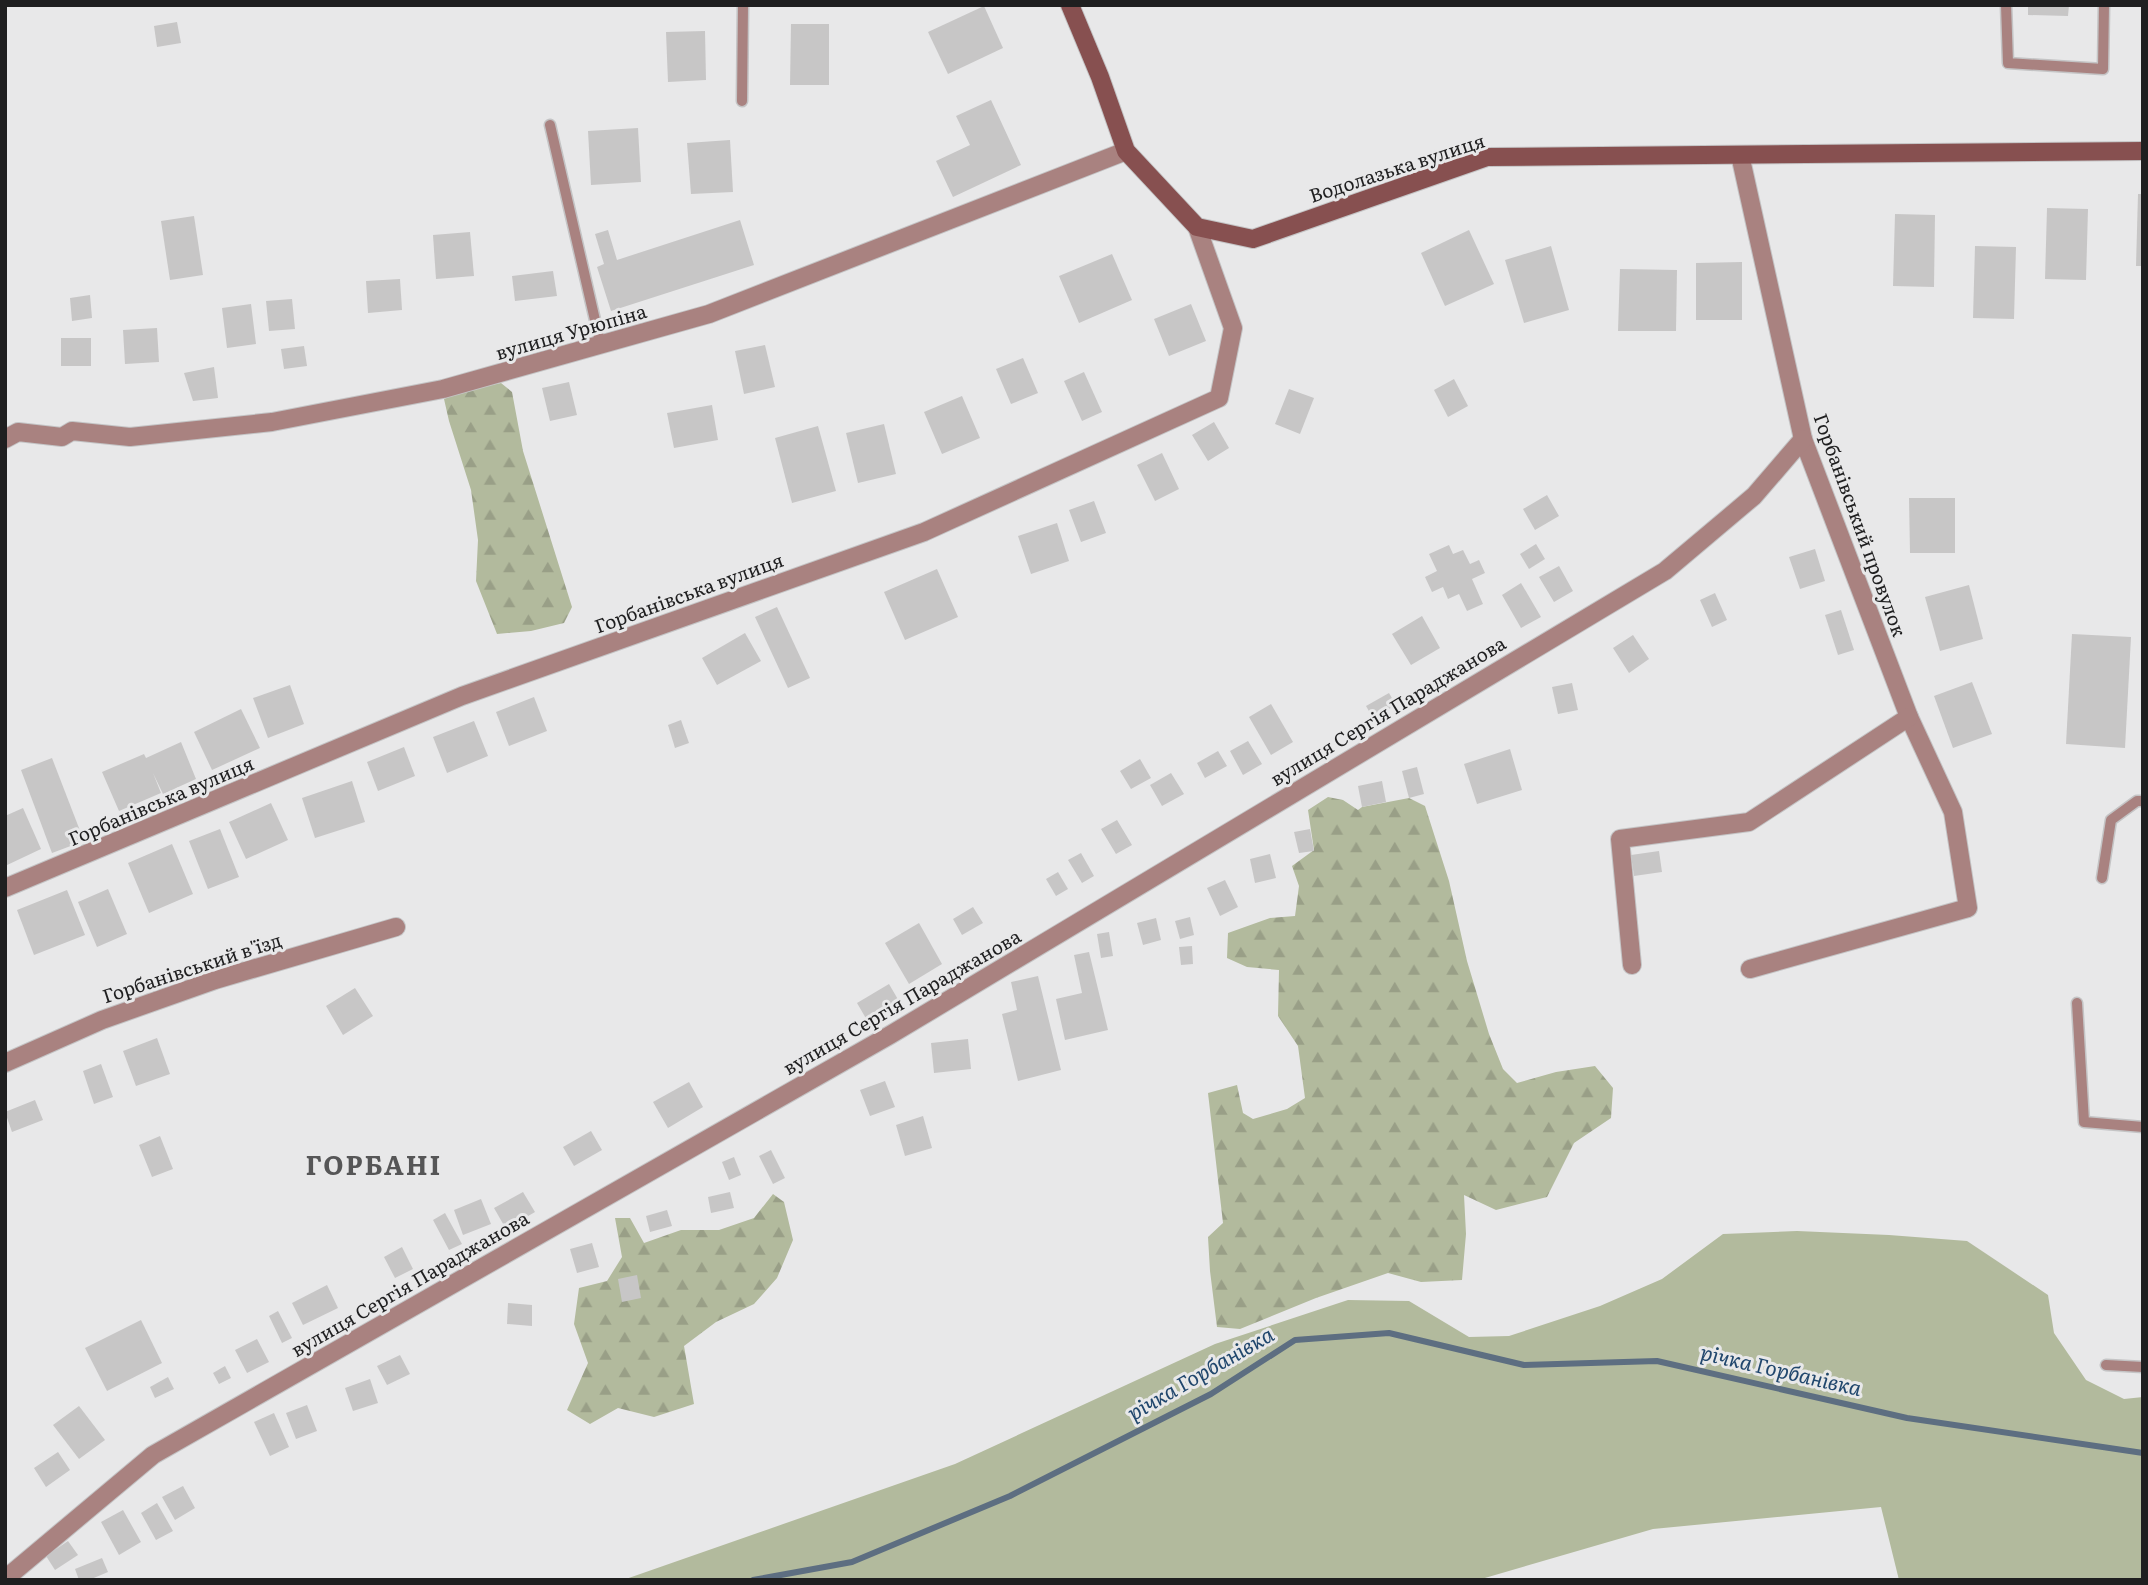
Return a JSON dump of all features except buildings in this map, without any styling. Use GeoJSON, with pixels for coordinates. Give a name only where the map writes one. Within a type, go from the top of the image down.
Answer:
{"type":"FeatureCollection","features":[{"type":"Feature","properties":{"kind":"street"},"geometry":{"type":"LineString","coordinates":[[1070,5],[1100,77],[1126,151],[1197,227]]}},
{"type":"Feature","properties":{"kind":"street","name":"вулиця Урюпіна"},"geometry":{"type":"LineString","coordinates":[[5,439],[18,432],[62,437],[72,431],[130,437],[272,422],[443,389],[709,314],[1126,151]]}},
{"type":"Feature","properties":{"kind":"street"},"geometry":{"type":"LineString","coordinates":[[1740,155],[2143,151]]}},
{"type":"Feature","properties":{"kind":"street","name":"Водолазька вулиця"},"geometry":{"type":"LineString","coordinates":[[1197,227],[1253,239],[1487,157],[1740,155]]}},
{"type":"Feature","properties":{"kind":"street","name":"Горбанівський провулок"},"geometry":{"type":"LineString","coordinates":[[1740,155],[1803,439],[1909,718],[1953,812],[1968,908],[1750,969]]}},
{"type":"Feature","properties":{"kind":"street","name":"Горбанівська вулиця"},"geometry":{"type":"LineString","coordinates":[[5,888],[462,696],[923,532],[1219,398],[1233,328],[1197,227]]}},
{"type":"Feature","properties":{"kind":"street","name":"вулиця Сергія Параджанова"},"geometry":{"type":"LineString","coordinates":[[5,1579],[152,1455],[890,1035],[1665,571],[1754,496],[1803,439]]}},
{"type":"Feature","properties":{"kind":"street"},"geometry":{"type":"LineString","coordinates":[[1633,965],[1620,839],[1749,822],[1909,718]]}},
{"type":"Feature","properties":{"kind":"street","name":"Горбанівський в'їзд"},"geometry":{"type":"LineString","coordinates":[[5,1063],[102,1020],[215,980],[396,928]]}},
{"type":"Feature","properties":{"kind":"lane"},"geometry":{"type":"LineString","coordinates":[[742,101],[743,5]]}},
{"type":"Feature","properties":{"kind":"lane"},"geometry":{"type":"LineString","coordinates":[[2006,5],[2008,62],[2103,69],[2104,5]]}},
{"type":"Feature","properties":{"kind":"lane"},"geometry":{"type":"LineString","coordinates":[[550,125],[601,346]]}},
{"type":"Feature","properties":{"kind":"lane"},"geometry":{"type":"LineString","coordinates":[[2102,878],[2111,820],[2137,801],[2143,801]]}},
{"type":"Feature","properties":{"kind":"lane"},"geometry":{"type":"LineString","coordinates":[[2077,1003],[2084,1122],[2143,1127]]}},
{"type":"Feature","properties":{"kind":"lane"},"geometry":{"type":"LineString","coordinates":[[2106,1365],[2143,1367]]}},
{"type":"Feature","properties":{"kind":"green space"},"geometry":{"type":"Polygon","coordinates":[[[501,383],[512,392],[523,451],[572,607],[564,623],[531,631],[497,634],[476,581],[478,540],[471,490],[444,399],[465,390],[501,383]]]}},
{"type":"Feature","properties":{"kind":"green space"},"geometry":{"type":"Polygon","coordinates":[[[1328,797],[1343,800],[1358,810],[1409,798],[1425,806],[1449,881],[1467,961],[1489,1034],[1503,1069],[1517,1083],[1556,1072],[1595,1066],[1613,1088],[1611,1118],[1574,1143],[1547,1197],[1496,1210],[1464,1195],[1466,1234],[1462,1280],[1421,1282],[1388,1273],[1240,1329],[1217,1327],[1208,1237],[1223,1223],[1208,1093],[1237,1085],[1243,1113],[1253,1119],[1287,1109],[1305,1098],[1298,1046],[1278,1016],[1279,970],[1247,967],[1227,958],[1228,933],[1270,918],[1295,916],[1299,886],[1292,866],[1314,850],[1308,810],[1328,797]]]}},
{"type":"Feature","properties":{"kind":"green space"},"geometry":{"type":"Polygon","coordinates":[[[773,1194],[784,1202],[793,1240],[777,1278],[754,1304],[716,1322],[684,1346],[694,1404],[654,1417],[618,1408],[590,1424],[567,1410],[588,1363],[574,1324],[579,1288],[607,1281],[622,1257],[615,1218],[630,1218],[644,1243],[681,1230],[719,1230],[754,1218],[773,1194]]]}},
{"type":"Feature","properties":{"kind":"green space"},"geometry":{"type":"Polygon","coordinates":[[[1797,1231],[1967,1241],[2048,1295],[2054,1333],[2086,1380],[2124,1399],[2143,1397],[2143,1580],[1899,1580],[1881,1507],[1653,1529],[1478,1580],[623,1580],[955,1464],[1215,1344],[1348,1300],[1409,1301],[1469,1337],[1509,1336],[1600,1306],[1662,1279],[1723,1234],[1797,1231]]]}},
{"type":"Feature","properties":{"kind":"waterway","name":"річка Горбанівка"},"geometry":{"type":"LineString","coordinates":[[753,1580],[852,1562],[1010,1496],[1211,1394],[1295,1340],[1389,1333],[1524,1365],[1657,1361],[1907,1418],[2143,1453]]}},
{"type":"Feature","properties":{"kind":"district","name":"ГОРБАНІ"},"geometry":{"type":"Point","coordinates":[374,1166]}}]}
